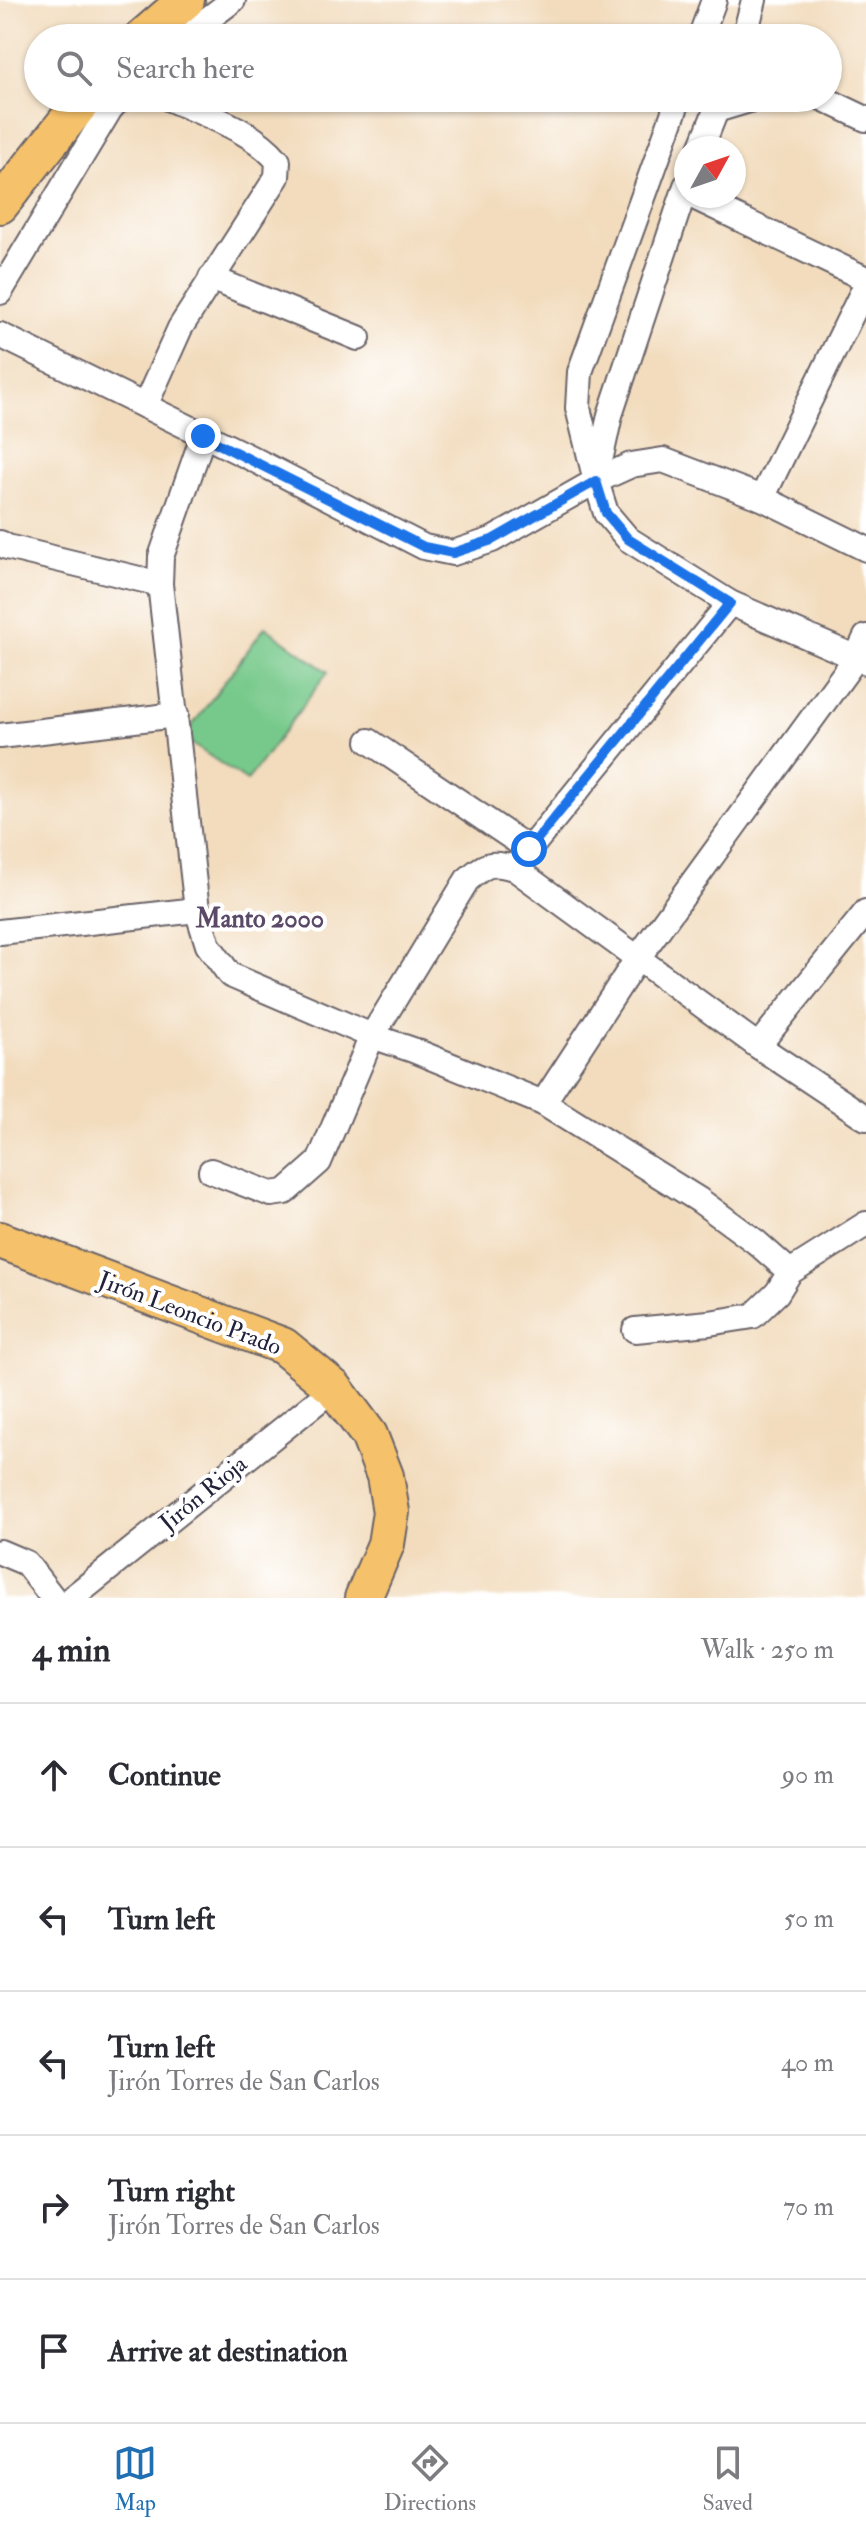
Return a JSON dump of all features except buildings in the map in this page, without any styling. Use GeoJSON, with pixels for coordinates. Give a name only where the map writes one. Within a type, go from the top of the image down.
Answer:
{"type":"FeatureCollection","features":[{"type":"Feature","properties":{"kind":"highway"},"geometry":{"type":"LineString","coordinates":[[158,24],[186,0]]}},
{"type":"Feature","properties":{"kind":"highway"},"geometry":{"type":"LineString","coordinates":[[0,205],[74,112]]}},
{"type":"Feature","properties":{"kind":"highway","name":"Jirón Leoncio Prado"},"geometry":{"type":"LineString","coordinates":[[0,1240],[283,1346],[334,1388],[369,1435],[385,1476],[391,1512],[386,1544],[363,1598]]}},
{"type":"Feature","properties":{"kind":"street"},"geometry":{"type":"LineString","coordinates":[[201,24],[233,0]]}},
{"type":"Feature","properties":{"kind":"street"},"geometry":{"type":"LineString","coordinates":[[705,24],[714,0]]}},
{"type":"Feature","properties":{"kind":"street"},"geometry":{"type":"LineString","coordinates":[[748,24],[754,0]]}},
{"type":"Feature","properties":{"kind":"street"},"geometry":{"type":"LineString","coordinates":[[842,108],[866,119]]}},
{"type":"Feature","properties":{"kind":"street"},"geometry":{"type":"LineString","coordinates":[[0,292],[108,112]]}},
{"type":"Feature","properties":{"kind":"street"},"geometry":{"type":"LineString","coordinates":[[145,406],[180,328],[277,177],[278,161],[268,149],[251,137],[198,112]]}},
{"type":"Feature","properties":{"kind":"street"},"geometry":{"type":"LineString","coordinates":[[543,1103],[637,959],[863,652],[730,603],[628,539],[606,513],[578,408],[580,372],[674,112]]}},
{"type":"Feature","properties":{"kind":"street"},"geometry":{"type":"LineString","coordinates":[[706,136],[716,112]]}},
{"type":"Feature","properties":{"kind":"street"},"geometry":{"type":"LineString","coordinates":[[596,481],[610,415],[681,208]]}},
{"type":"Feature","properties":{"kind":"street"},"geometry":{"type":"LineString","coordinates":[[719,208],[866,282],[762,498]]}},
{"type":"Feature","properties":{"kind":"street"},"geometry":{"type":"LineString","coordinates":[[211,278],[358,338]]}},
{"type":"Feature","properties":{"kind":"street"},"geometry":{"type":"LineString","coordinates":[[0,335],[424,547],[453,553],[492,540],[596,481],[631,465],[663,460],[762,498],[866,549]]}},
{"type":"Feature","properties":{"kind":"street"},"geometry":{"type":"LineString","coordinates":[[203,436],[161,557],[160,584],[197,910],[208,945],[230,975],[372,1036],[543,1103],[699,1200],[756,1242],[790,1272]]}},
{"type":"Feature","properties":{"kind":"street"},"geometry":{"type":"LineString","coordinates":[[2,546],[160,584]]}},
{"type":"Feature","properties":{"kind":"street"},"geometry":{"type":"LineString","coordinates":[[211,1171],[271,1194],[285,1192],[319,1162],[372,1036],[467,880],[484,865],[521,859],[730,603]]}},
{"type":"Feature","properties":{"kind":"street"},"geometry":{"type":"LineString","coordinates":[[0,736],[176,715]]}},
{"type":"Feature","properties":{"kind":"street"},"geometry":{"type":"LineString","coordinates":[[369,741],[521,859],[637,959],[758,1046],[866,1118]]}},
{"type":"Feature","properties":{"kind":"street"},"geometry":{"type":"LineString","coordinates":[[0,932],[197,910]]}},
{"type":"Feature","properties":{"kind":"street"},"geometry":{"type":"LineString","coordinates":[[758,1046],[866,912]]}},
{"type":"Feature","properties":{"kind":"street"},"geometry":{"type":"LineString","coordinates":[[635,1330],[753,1316],[777,1293],[790,1272],[866,1224]]}},
{"type":"Feature","properties":{"kind":"street","name":"Jirón Rioja"},"geometry":{"type":"LineString","coordinates":[[72,1598],[334,1388]]}},
{"type":"Feature","properties":{"kind":"street"},"geometry":{"type":"LineString","coordinates":[[0,1552],[26,1563],[53,1598]]}},
{"type":"Feature","properties":{"kind":"green space"},"geometry":{"type":"Polygon","coordinates":[[[265,627],[328,672],[247,781],[183,738],[265,627]]]}},
{"type":"Feature","properties":{"kind":"district","name":"Manto 2000"},"geometry":{"type":"Point","coordinates":[260,918]}},
{"type":"Feature","properties":{"kind":"route"},"geometry":{"type":"LineString","coordinates":[[203,436],[424,547],[453,553],[492,540],[596,481],[606,513],[628,539],[730,603],[529,849]]}}]}
